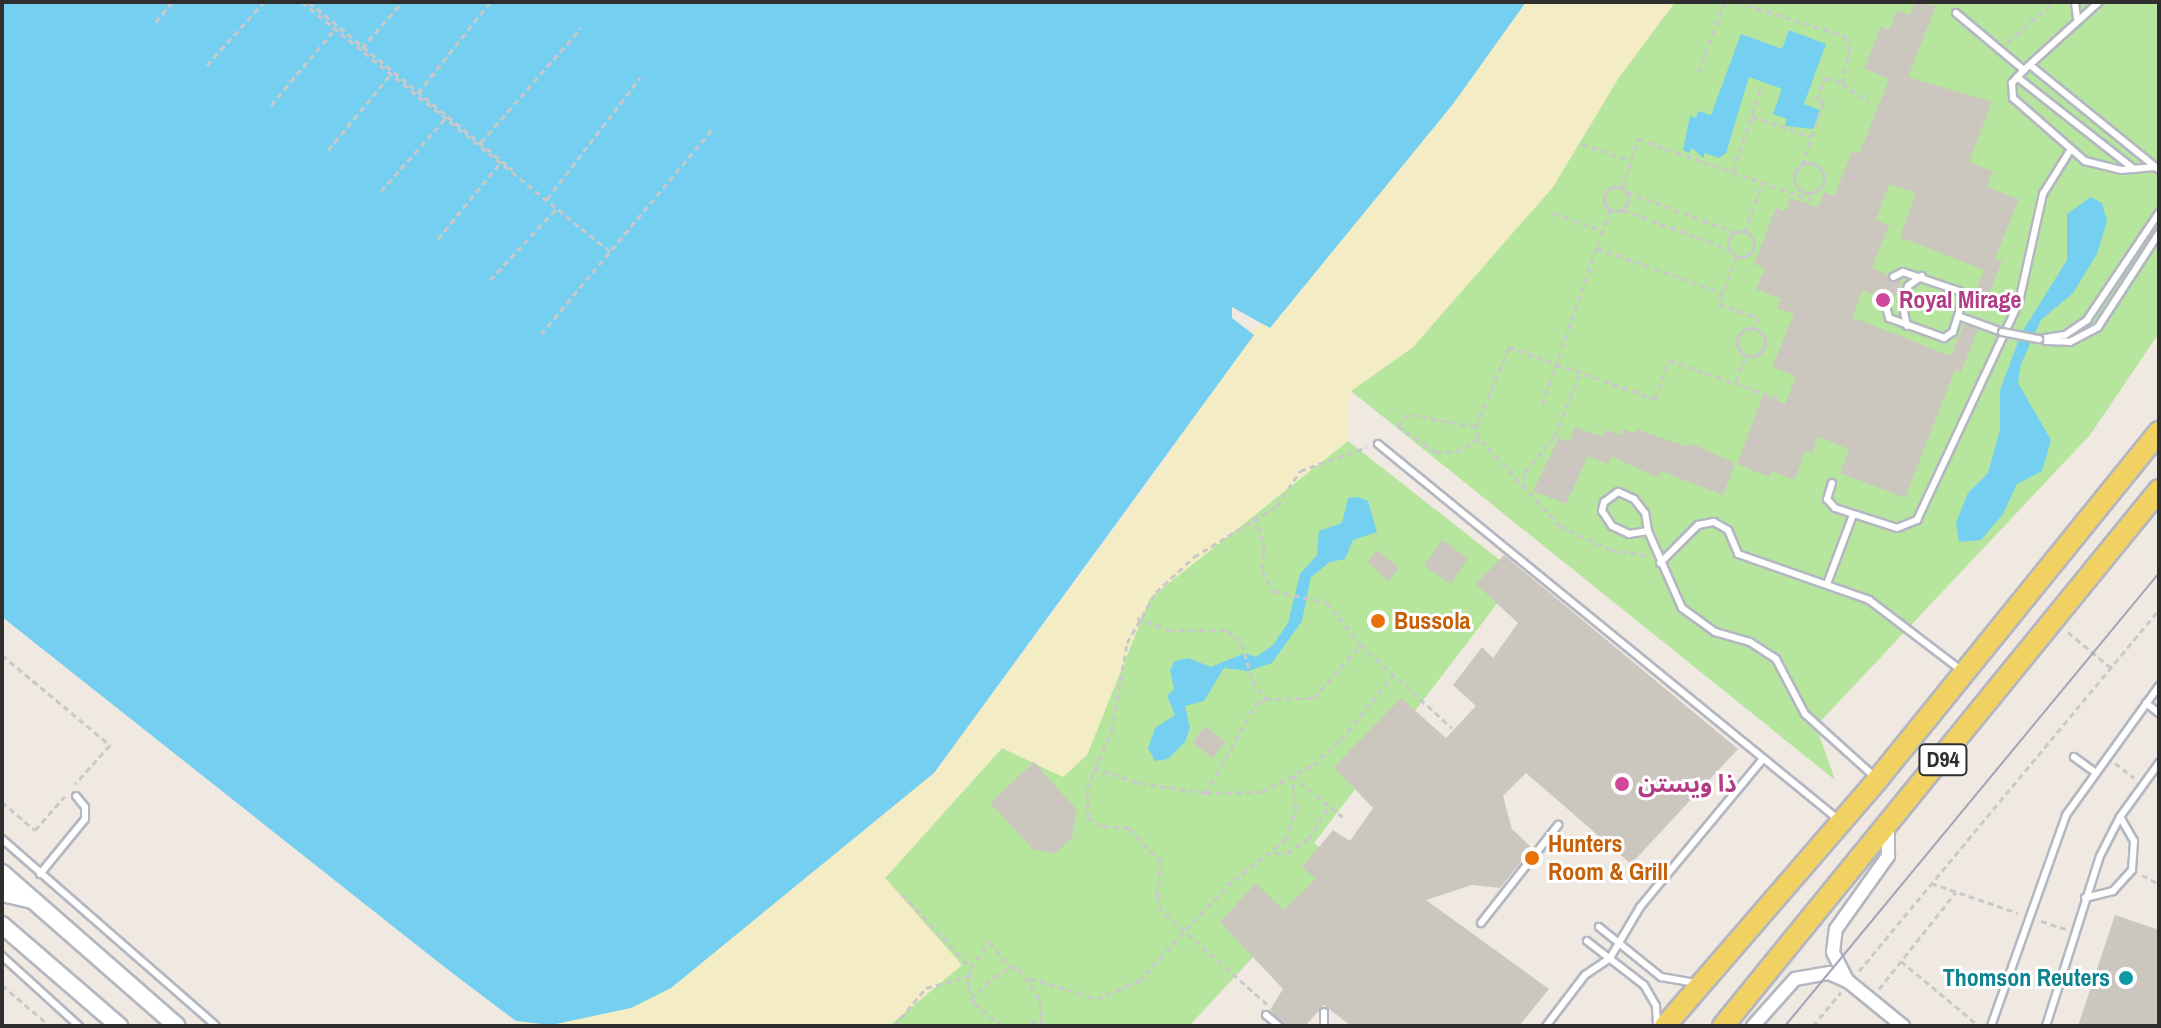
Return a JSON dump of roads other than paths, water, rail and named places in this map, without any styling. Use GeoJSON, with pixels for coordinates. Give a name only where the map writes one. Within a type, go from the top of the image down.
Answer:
{"type":"FeatureCollection","features":[{"type":"Feature","properties":{"kind":"main road","name":"D94"},"geometry":{"type":"LineString","coordinates":[[1665,1026],[1878,779],[2159,432]]}},
{"type":"Feature","properties":{"kind":"main road","name":"D94"},"geometry":{"type":"LineString","coordinates":[[1723,1026],[2056,622],[2159,490]]}},
{"type":"Feature","properties":{"kind":"street"},"geometry":{"type":"LineString","coordinates":[[1888,828],[1888,856],[1842,918],[1833,940],[1836,964],[1849,982],[1903,1026]]}},
{"type":"Feature","properties":{"kind":"street"},"geometry":{"type":"LineString","coordinates":[[2,873],[177,1026]]}},
{"type":"Feature","properties":{"kind":"street"},"geometry":{"type":"LineString","coordinates":[[2,893],[29,899]]}},
{"type":"Feature","properties":{"kind":"street"},"geometry":{"type":"LineString","coordinates":[[2,925],[119,1026]]}},
{"type":"Feature","properties":{"kind":"street"},"geometry":{"type":"LineString","coordinates":[[1753,1026],[1796,979],[1829,973],[1849,982]]}},
{"type":"Feature","properties":{"kind":"lane"},"geometry":{"type":"LineString","coordinates":[[2075,2],[2077,18]]}},
{"type":"Feature","properties":{"kind":"lane"},"geometry":{"type":"LineString","coordinates":[[2099,2],[2077,18],[2017,77],[2013,98],[2071,149],[2097,166],[2134,170],[2157,168]]}},
{"type":"Feature","properties":{"kind":"lane"},"geometry":{"type":"LineString","coordinates":[[1956,13],[2000,50],[2157,168]]}},
{"type":"Feature","properties":{"kind":"lane"},"geometry":{"type":"LineString","coordinates":[[2017,77],[2134,170]]}},
{"type":"Feature","properties":{"kind":"lane"},"geometry":{"type":"LineString","coordinates":[[1832,483],[1830,505],[1897,528],[1917,520],[2019,302],[2043,194],[2071,149]]}},
{"type":"Feature","properties":{"kind":"lane"},"geometry":{"type":"LineString","coordinates":[[2039,339],[2065,335],[2087,320],[2159,213]]}},
{"type":"Feature","properties":{"kind":"lane"},"geometry":{"type":"LineString","coordinates":[[1958,316],[2002,332],[2070,342],[2098,327],[2159,233]]}},
{"type":"Feature","properties":{"kind":"lane"},"geometry":{"type":"LineString","coordinates":[[1884,300],[1887,316],[1907,326],[1944,338],[1953,332],[1958,316],[1959,291],[1922,276],[1899,272],[1893,277]]}},
{"type":"Feature","properties":{"kind":"lane"},"geometry":{"type":"LineString","coordinates":[[1907,326],[1902,302],[1908,286],[1922,276]]}},
{"type":"Feature","properties":{"kind":"lane"},"geometry":{"type":"LineString","coordinates":[[1378,444],[1842,822]]}},
{"type":"Feature","properties":{"kind":"lane"},"geometry":{"type":"LineString","coordinates":[[1648,531],[1629,534],[1612,526],[1602,511],[1604,502],[1618,492],[1634,499],[1645,513],[1660,563],[1682,608],[1715,632],[1750,642],[1776,659],[1805,714],[1878,779]]}},
{"type":"Feature","properties":{"kind":"lane"},"geometry":{"type":"LineString","coordinates":[[1827,584],[1853,515]]}},
{"type":"Feature","properties":{"kind":"lane"},"geometry":{"type":"LineString","coordinates":[[1660,563],[1698,525],[1714,522],[1728,530],[1733,547],[1746,558],[1827,584],[1895,615],[1964,673]]}},
{"type":"Feature","properties":{"kind":"lane"},"geometry":{"type":"LineString","coordinates":[[1991,1026],[2055,838],[2093,771],[2159,686]]}},
{"type":"Feature","properties":{"kind":"lane"},"geometry":{"type":"LineString","coordinates":[[2146,703],[2159,713]]}},
{"type":"Feature","properties":{"kind":"lane"},"geometry":{"type":"LineString","coordinates":[[2074,757],[2093,771]]}},
{"type":"Feature","properties":{"kind":"lane"},"geometry":{"type":"LineString","coordinates":[[1546,1026],[1585,975],[1610,958],[1640,907],[1763,759]]}},
{"type":"Feature","properties":{"kind":"lane"},"geometry":{"type":"LineString","coordinates":[[2046,1026],[2085,898],[2120,817],[2159,763]]}},
{"type":"Feature","properties":{"kind":"lane"},"geometry":{"type":"LineString","coordinates":[[40,874],[85,819],[85,807],[76,796]]}},
{"type":"Feature","properties":{"kind":"lane"},"geometry":{"type":"LineString","coordinates":[[2085,898],[2113,891],[2132,870],[2134,841],[2120,817]]}},
{"type":"Feature","properties":{"kind":"lane"},"geometry":{"type":"LineString","coordinates":[[1481,923],[1558,825]]}},
{"type":"Feature","properties":{"kind":"lane"},"geometry":{"type":"LineString","coordinates":[[2,839],[216,1026]]}},
{"type":"Feature","properties":{"kind":"lane"},"geometry":{"type":"LineString","coordinates":[[1599,927],[1661,977],[1702,982]]}},
{"type":"Feature","properties":{"kind":"lane"},"geometry":{"type":"LineString","coordinates":[[1587,941],[1649,991],[1657,1026]]}},
{"type":"Feature","properties":{"kind":"lane"},"geometry":{"type":"LineString","coordinates":[[2,956],[79,1026]]}},
{"type":"Feature","properties":{"kind":"lane"},"geometry":{"type":"LineString","coordinates":[[1324,1012],[1324,1026]]}},
{"type":"Feature","properties":{"kind":"lane"},"geometry":{"type":"LineString","coordinates":[[1266,1015],[1279,1026]]}},
{"type":"Feature","properties":{"kind":"water"},"geometry":{"type":"Polygon","coordinates":[[[2,2],[1526,2],[1453,104],[1270,328],[1232,307],[1232,318],[1254,335],[934,773],[671,988],[631,1008],[551,1025],[516,1021],[2,617],[2,2]]]}},
{"type":"Feature","properties":{"kind":"water"},"geometry":{"type":"Polygon","coordinates":[[[1789,30],[1826,44],[1804,104],[1820,110],[1813,129],[1785,126],[1787,119],[1773,114],[1782,89],[1749,77],[1726,153],[1719,158],[1705,153],[1703,158],[1692,148],[1689,153],[1683,150],[1690,116],[1696,118],[1698,111],[1711,115],[1741,34],[1782,49],[1789,30]]]}},
{"type":"Feature","properties":{"kind":"water"},"geometry":{"type":"Polygon","coordinates":[[[2091,197],[2102,203],[2107,221],[2097,254],[2073,293],[2041,320],[2021,364],[2018,383],[2051,440],[2042,471],[2017,484],[2003,514],[1981,540],[1959,542],[1956,522],[1968,493],[1988,473],[2000,430],[2000,390],[2021,334],[2067,260],[2067,214],[2091,197]]]}},
{"type":"Feature","properties":{"kind":"water"},"geometry":{"type":"Polygon","coordinates":[[[1358,497],[1368,501],[1377,532],[1353,540],[1345,559],[1330,562],[1311,577],[1302,621],[1272,663],[1248,671],[1224,668],[1204,701],[1185,706],[1190,728],[1185,742],[1168,759],[1155,761],[1148,748],[1155,728],[1175,715],[1167,696],[1174,689],[1170,670],[1175,661],[1188,658],[1211,667],[1245,653],[1256,657],[1273,645],[1288,623],[1300,574],[1317,555],[1319,531],[1342,523],[1348,498],[1358,497]]]}},
{"type":"Feature","properties":{"kind":"tram line"},"geometry":{"type":"LineString","coordinates":[[1785,1026],[2159,573]]}},
{"type":"Feature","properties":{"kind":"place","name":"Royal Mirage"},"geometry":{"type":"Point","coordinates":[1883,300]}},
{"type":"Feature","properties":{"kind":"place","name":"Bussola"},"geometry":{"type":"Point","coordinates":[1378,621]}},
{"type":"Feature","properties":{"kind":"place","name":"ذا ويستن"},"geometry":{"type":"Point","coordinates":[1622,784]}},
{"type":"Feature","properties":{"kind":"place","name":"Hunters Room & Grill"},"geometry":{"type":"Point","coordinates":[1532,858]}},
{"type":"Feature","properties":{"kind":"place","name":"Thomson Reuters"},"geometry":{"type":"Point","coordinates":[2126,978]}}]}
